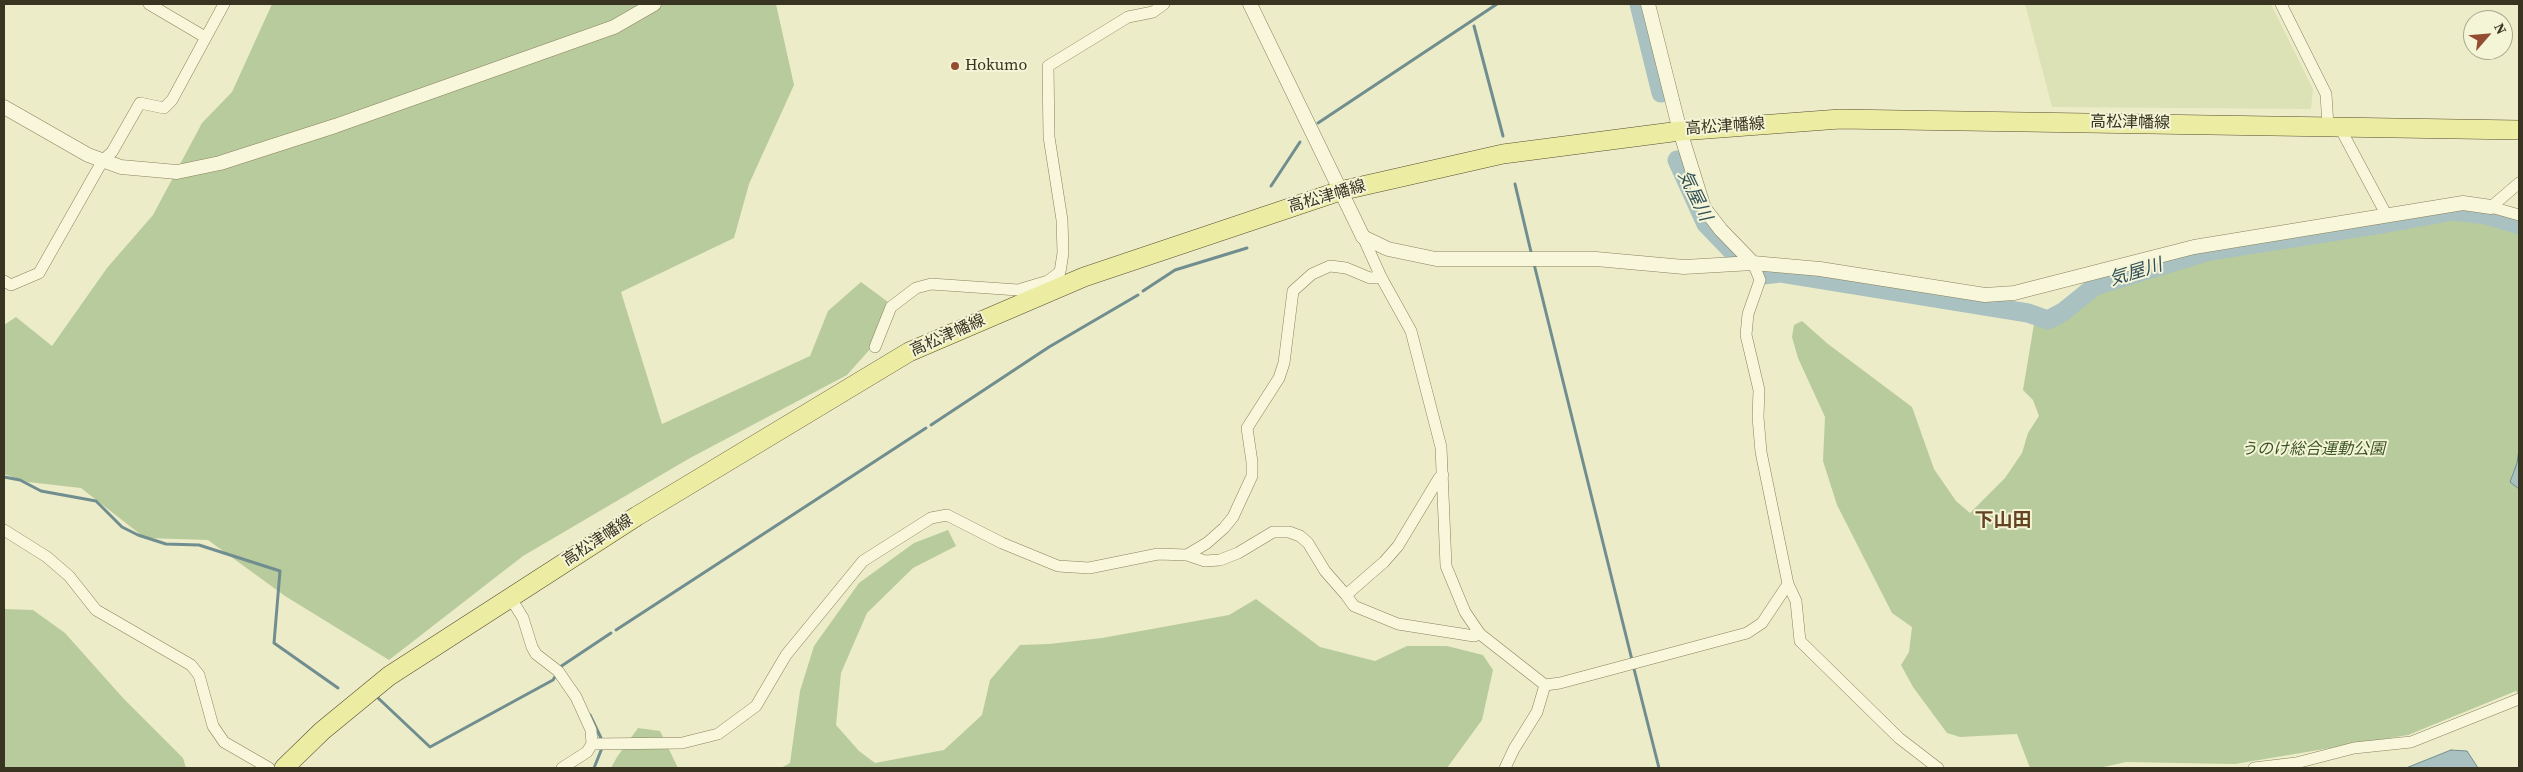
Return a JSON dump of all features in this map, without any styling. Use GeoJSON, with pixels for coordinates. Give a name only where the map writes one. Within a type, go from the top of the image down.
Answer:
{"type":"FeatureCollection","features":[{"type":"Feature","properties":{"kind":"main road","name":"高松津幡線"},"geometry":{"type":"LineString","coordinates":[[284,768],[322,730],[389,676],[638,516],[909,352],[1084,277],[1340,191],[1503,154],[1680,131],[1840,119],[2519,130]]}},
{"type":"Feature","properties":{"kind":"street"},"geometry":{"type":"LineString","coordinates":[[149,4],[206,37]]}},
{"type":"Feature","properties":{"kind":"street"},"geometry":{"type":"LineString","coordinates":[[4,281],[11,286],[39,273],[103,160],[112,152],[140,103],[164,108],[172,100],[224,4]]}},
{"type":"Feature","properties":{"kind":"street"},"geometry":{"type":"LineString","coordinates":[[4,107],[88,154],[121,167],[177,172],[220,163],[335,126],[614,26],[636,16],[654,4]]}},
{"type":"Feature","properties":{"kind":"street"},"geometry":{"type":"LineString","coordinates":[[874,347],[891,307],[916,288],[931,284],[1018,290],[1048,281],[1060,272],[1062,264],[1062,220],[1049,137],[1048,66],[1128,17],[1153,12],[1164,4]]}},
{"type":"Feature","properties":{"kind":"street"},"geometry":{"type":"LineString","coordinates":[[1250,4],[1381,277],[1411,331],[1441,447],[1446,566],[1465,612],[1480,634],[1545,685]]}},
{"type":"Feature","properties":{"kind":"street"},"geometry":{"type":"LineString","coordinates":[[1648,4],[1680,131],[1704,208],[1721,230],[1753,263],[1760,280],[1748,314],[1746,335],[1759,390],[1758,417],[1761,452],[1788,584],[1796,601],[1800,641],[1899,738],[1938,768]]}},
{"type":"Feature","properties":{"kind":"street"},"geometry":{"type":"LineString","coordinates":[[2281,4],[2326,94],[2334,126],[2387,216]]}},
{"type":"Feature","properties":{"kind":"street"},"geometry":{"type":"LineString","coordinates":[[2491,207],[2519,184]]}},
{"type":"Feature","properties":{"kind":"street"},"geometry":{"type":"LineString","coordinates":[[1363,237],[1388,249],[1436,259],[1596,259],[1684,267],[1753,263],[1820,269],[1985,295],[2014,293],[2194,247],[2463,203],[2491,207],[2519,215]]}},
{"type":"Feature","properties":{"kind":"street"},"geometry":{"type":"LineString","coordinates":[[1186,555],[1207,542],[1224,528],[1233,517],[1252,476],[1247,428],[1279,378],[1284,363],[1293,291],[1312,274],[1330,266],[1346,268],[1370,278],[1381,277]]}},
{"type":"Feature","properties":{"kind":"street"},"geometry":{"type":"LineString","coordinates":[[998,290],[1007,310]]}},
{"type":"Feature","properties":{"kind":"street"},"geometry":{"type":"LineString","coordinates":[[1346,595],[1384,562],[1398,546],[1439,478],[1443,475]]}},
{"type":"Feature","properties":{"kind":"street"},"geometry":{"type":"LineString","coordinates":[[592,744],[682,743],[718,734],[756,706],[786,655],[863,561],[932,518],[947,515],[1002,543],[1058,566],[1090,568],[1158,554],[1186,555],[1205,561],[1220,560],[1238,554],[1273,532],[1289,532],[1300,536],[1308,543],[1325,571],[1354,606],[1398,624],[1474,636],[1480,634]]}},
{"type":"Feature","properties":{"kind":"street"},"geometry":{"type":"LineString","coordinates":[[4,530],[47,557],[69,576],[96,610],[191,665],[199,675],[213,726],[224,742],[269,768]]}},
{"type":"Feature","properties":{"kind":"street"},"geometry":{"type":"LineString","coordinates":[[1545,685],[1645,661],[1747,633],[1762,623],[1788,584]]}},
{"type":"Feature","properties":{"kind":"street"},"geometry":{"type":"LineString","coordinates":[[510,597],[523,618],[536,654],[558,671],[576,697],[591,730],[592,744],[587,752],[562,768]]}},
{"type":"Feature","properties":{"kind":"street"},"geometry":{"type":"LineString","coordinates":[[1505,768],[1514,749],[1537,712],[1545,685]]}},
{"type":"Feature","properties":{"kind":"street"},"geometry":{"type":"LineString","coordinates":[[2254,768],[2296,764],[2354,748],[2411,742],[2519,699]]}},
{"type":"Feature","properties":{"kind":"green space"},"geometry":{"type":"Polygon","coordinates":[[[272,4],[776,4],[794,85],[749,184],[734,238],[621,292],[662,424],[810,356],[828,311],[861,282],[888,302],[872,347],[847,375],[690,458],[523,556],[389,660],[285,596],[208,540],[145,538],[81,488],[28,482],[4,474],[4,325],[16,317],[52,346],[107,268],[153,215],[202,123],[232,92],[272,4]]]}},
{"type":"Feature","properties":{"kind":"green space"},"geometry":{"type":"Polygon","coordinates":[[[2025,4],[2271,4],[2313,89],[2311,109],[2052,107],[2025,4]]]}},
{"type":"Feature","properties":{"kind":"green space","name":"うのけ総合運動公園"},"geometry":{"type":"Polygon","coordinates":[[[2452,216],[2509,226],[2519,230],[2519,695],[2516,691],[2408,735],[2235,764],[2126,762],[2099,768],[2030,768],[2017,734],[1960,737],[1947,733],[1913,687],[1901,665],[1909,652],[1912,627],[1892,613],[1837,505],[1823,461],[1825,417],[1798,358],[1792,337],[1794,325],[1802,321],[1828,344],[1912,407],[1934,469],[1956,501],[1970,513],[2005,478],[2022,453],[2028,433],[2039,416],[2033,400],[2023,390],[2034,324],[2107,288],[2210,259],[2452,216]]]}},
{"type":"Feature","properties":{"kind":"green space"},"geometry":{"type":"Polygon","coordinates":[[[948,530],[956,546],[913,568],[867,613],[841,673],[836,725],[859,751],[875,763],[944,750],[982,715],[990,680],[1020,645],[1102,638],[1229,615],[1256,599],[1320,647],[1375,661],[1407,646],[1447,646],[1483,655],[1493,670],[1482,720],[1447,768],[781,768],[790,763],[800,691],[814,646],[859,583],[914,543],[948,530]]]}},
{"type":"Feature","properties":{"kind":"green space"},"geometry":{"type":"Polygon","coordinates":[[[4,609],[33,610],[65,633],[123,698],[183,758],[186,768],[4,768],[4,609]]]}},
{"type":"Feature","properties":{"kind":"green space"},"geometry":{"type":"Polygon","coordinates":[[[638,728],[660,731],[678,768],[611,768],[638,728]]]}},
{"type":"Feature","properties":{"kind":"water"},"geometry":{"type":"Polygon","coordinates":[[[2519,449],[2519,489],[2510,482],[2517,463],[2519,449]]]}},
{"type":"Feature","properties":{"kind":"water"},"geometry":{"type":"Polygon","coordinates":[[[2451,750],[2467,751],[2478,768],[2406,768],[2451,750]]]}},
{"type":"Feature","properties":{"kind":"waterway"},"geometry":{"type":"LineString","coordinates":[[1318,123],[1497,4]]}},
{"type":"Feature","properties":{"kind":"waterway","name":"気屋川"},"geometry":{"type":"LineString","coordinates":[[1639,4],[1661,93]]}},
{"type":"Feature","properties":{"kind":"waterway"},"geometry":{"type":"LineString","coordinates":[[1474,26],[1503,136]]}},
{"type":"Feature","properties":{"kind":"waterway"},"geometry":{"type":"LineString","coordinates":[[1271,186],[1300,142]]}},
{"type":"Feature","properties":{"kind":"waterway","name":"気屋川"},"geometry":{"type":"LineString","coordinates":[[1677,160],[1706,224],[1732,251]]}},
{"type":"Feature","properties":{"kind":"waterway"},"geometry":{"type":"LineString","coordinates":[[1515,184],[1531,252]]}},
{"type":"Feature","properties":{"kind":"waterway","name":"気屋川"},"geometry":{"type":"LineString","coordinates":[[1763,275],[1781,273],[2028,313],[2048,320],[2063,312],[2095,286],[2210,251],[2453,211],[2486,215],[2519,225]]}},
{"type":"Feature","properties":{"kind":"waterway"},"geometry":{"type":"LineString","coordinates":[[1143,291],[1175,270],[1247,248]]}},
{"type":"Feature","properties":{"kind":"waterway"},"geometry":{"type":"LineString","coordinates":[[1534,264],[1632,660]]}},
{"type":"Feature","properties":{"kind":"waterway"},"geometry":{"type":"LineString","coordinates":[[931,425],[1049,347],[1138,295]]}},
{"type":"Feature","properties":{"kind":"waterway"},"geometry":{"type":"LineString","coordinates":[[616,630],[926,428]]}},
{"type":"Feature","properties":{"kind":"waterway"},"geometry":{"type":"LineString","coordinates":[[4,477],[20,480],[41,491],[96,501],[122,527],[138,535],[166,544],[199,545],[280,571],[274,643],[338,688]]}},
{"type":"Feature","properties":{"kind":"waterway"},"geometry":{"type":"LineString","coordinates":[[560,667],[611,633]]}},
{"type":"Feature","properties":{"kind":"waterway"},"geometry":{"type":"LineString","coordinates":[[1634,669],[1659,768]]}},
{"type":"Feature","properties":{"kind":"waterway"},"geometry":{"type":"LineString","coordinates":[[377,697],[430,747],[553,680],[556,675]]}},
{"type":"Feature","properties":{"kind":"waterway"},"geometry":{"type":"LineString","coordinates":[[590,715],[601,738]]}},
{"type":"Feature","properties":{"kind":"waterway"},"geometry":{"type":"LineString","coordinates":[[594,768],[602,748]]}},
{"type":"Feature","properties":{"kind":"place","name":"Hokumo"},"geometry":{"type":"Point","coordinates":[955,66]}},
{"type":"Feature","properties":{"kind":"district","name":"下山田"},"geometry":{"type":"Point","coordinates":[2003,521]}}]}
